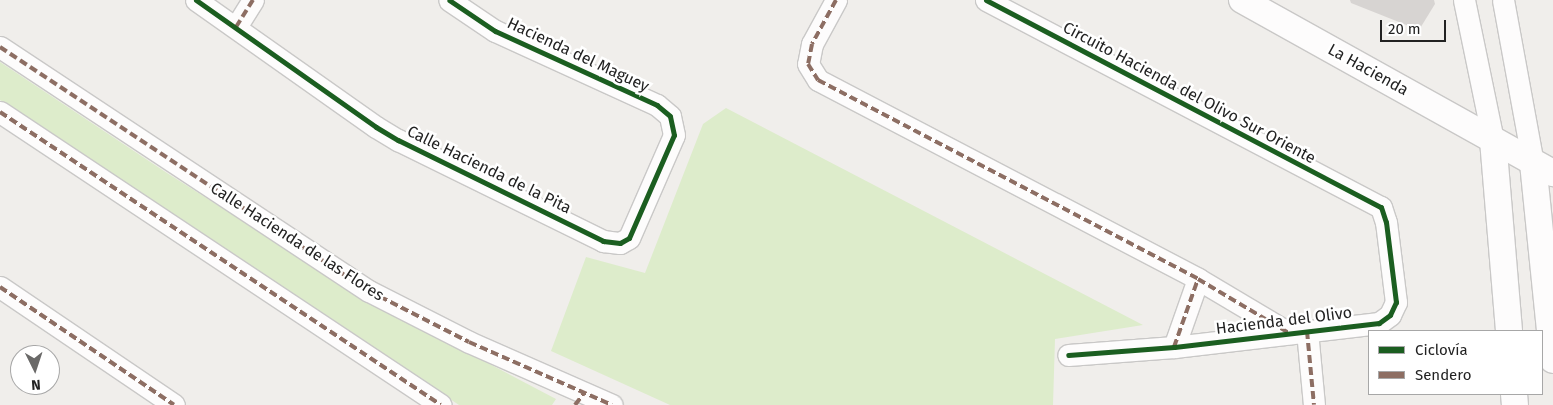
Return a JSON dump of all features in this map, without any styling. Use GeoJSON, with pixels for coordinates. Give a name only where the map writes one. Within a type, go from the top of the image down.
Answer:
{"type":"FeatureCollection","features":[{"type":"Feature","properties":{"kind":"street","name":"Calle Hacienda de la Pita"},"geometry":{"type":"LineString","coordinates":[[196,0],[376,127],[398,140],[603,241],[620,243],[629,238],[674,135],[670,116]]}},
{"type":"Feature","properties":{"kind":"street"},"geometry":{"type":"LineString","coordinates":[[236,27],[253,0]]}},
{"type":"Feature","properties":{"kind":"street","name":"Hacienda del Maguey"},"geometry":{"type":"LineString","coordinates":[[449,0],[495,31],[657,105],[670,116]]}},
{"type":"Feature","properties":{"kind":"street"},"geometry":{"type":"LineString","coordinates":[[836,0],[812,44],[808,64],[818,80],[1298,332]]}},
{"type":"Feature","properties":{"kind":"street","name":"Circuito Hacienda del Olivo Sur Oriente"},"geometry":{"type":"LineString","coordinates":[[986,0],[1381,208]]}},
{"type":"Feature","properties":{"kind":"street","name":"La Hacienda"},"geometry":{"type":"LineString","coordinates":[[1242,0],[1543,168]]}},
{"type":"Feature","properties":{"kind":"street"},"geometry":{"type":"LineString","coordinates":[[1464,0],[1494,140],[1509,330]]}},
{"type":"Feature","properties":{"kind":"street"},"geometry":{"type":"LineString","coordinates":[[1503,0],[1543,168],[1553,360]]}},
{"type":"Feature","properties":{"kind":"street","name":"Calle Hacienda de las Flores"},"geometry":{"type":"LineString","coordinates":[[0,47],[369,292],[469,342],[538,371],[579,399],[612,405]]}},
{"type":"Feature","properties":{"kind":"street"},"geometry":{"type":"LineString","coordinates":[[0,112],[441,405]]}},
{"type":"Feature","properties":{"kind":"street","name":"Hacienda del Olivo"},"geometry":{"type":"LineString","coordinates":[[1068,355],[1174,347],[1379,323],[1390,315],[1396,302],[1386,222],[1381,208]]}},
{"type":"Feature","properties":{"kind":"street"},"geometry":{"type":"LineString","coordinates":[[1174,347],[1198,279]]}},
{"type":"Feature","properties":{"kind":"street"},"geometry":{"type":"LineString","coordinates":[[0,287],[174,405]]}},
{"type":"Feature","properties":{"kind":"street","name":"Hacienda del Olivo"},"geometry":{"type":"LineString","coordinates":[[1298,332],[1314,405]]}},
{"type":"Feature","properties":{"kind":"green space"},"geometry":{"type":"Polygon","coordinates":[[[0,62],[167,173],[359,295],[556,399],[552,405],[459,405],[0,100],[0,62]]]}},
{"type":"Feature","properties":{"kind":"green space"},"geometry":{"type":"Polygon","coordinates":[[[726,108],[1143,325],[1055,339],[1053,405],[670,405],[551,351],[586,257],[645,273],[703,124],[726,108]]]}},
{"type":"Feature","properties":{"kind":"building"},"geometry":{"type":"Polygon","coordinates":[[[1350,0],[1434,0],[1435,4],[1419,30],[1351,3],[1350,0]]]}},
{"type":"Feature","properties":{"kind":"marked path"},"geometry":{"type":"LineString","coordinates":[[236,27],[253,0]]}},
{"type":"Feature","properties":{"kind":"marked path"},"geometry":{"type":"LineString","coordinates":[[836,0],[812,44],[808,64],[818,80],[1198,279],[1289,333]]}},
{"type":"Feature","properties":{"kind":"marked path"},"geometry":{"type":"LineString","coordinates":[[0,47],[369,291],[469,342],[612,405]]}},
{"type":"Feature","properties":{"kind":"marked path"},"geometry":{"type":"LineString","coordinates":[[0,112],[441,405]]}},
{"type":"Feature","properties":{"kind":"marked path"},"geometry":{"type":"LineString","coordinates":[[1174,347],[1198,279]]}},
{"type":"Feature","properties":{"kind":"marked path"},"geometry":{"type":"LineString","coordinates":[[0,287],[174,405]]}},
{"type":"Feature","properties":{"kind":"marked path"},"geometry":{"type":"LineString","coordinates":[[1307,331],[1314,405]]}},
{"type":"Feature","properties":{"kind":"marked path"},"geometry":{"type":"LineString","coordinates":[[575,405],[584,393]]}},
{"type":"Feature","properties":{"kind":"cycle path"},"geometry":{"type":"LineString","coordinates":[[196,0],[376,127],[398,140],[603,241],[620,243],[629,238],[674,135],[670,116],[657,105],[495,31],[449,0]]}},
{"type":"Feature","properties":{"kind":"cycle path"},"geometry":{"type":"LineString","coordinates":[[986,0],[1381,207],[1386,222],[1396,302],[1390,315],[1379,323],[1174,347],[1068,355]]}}]}
